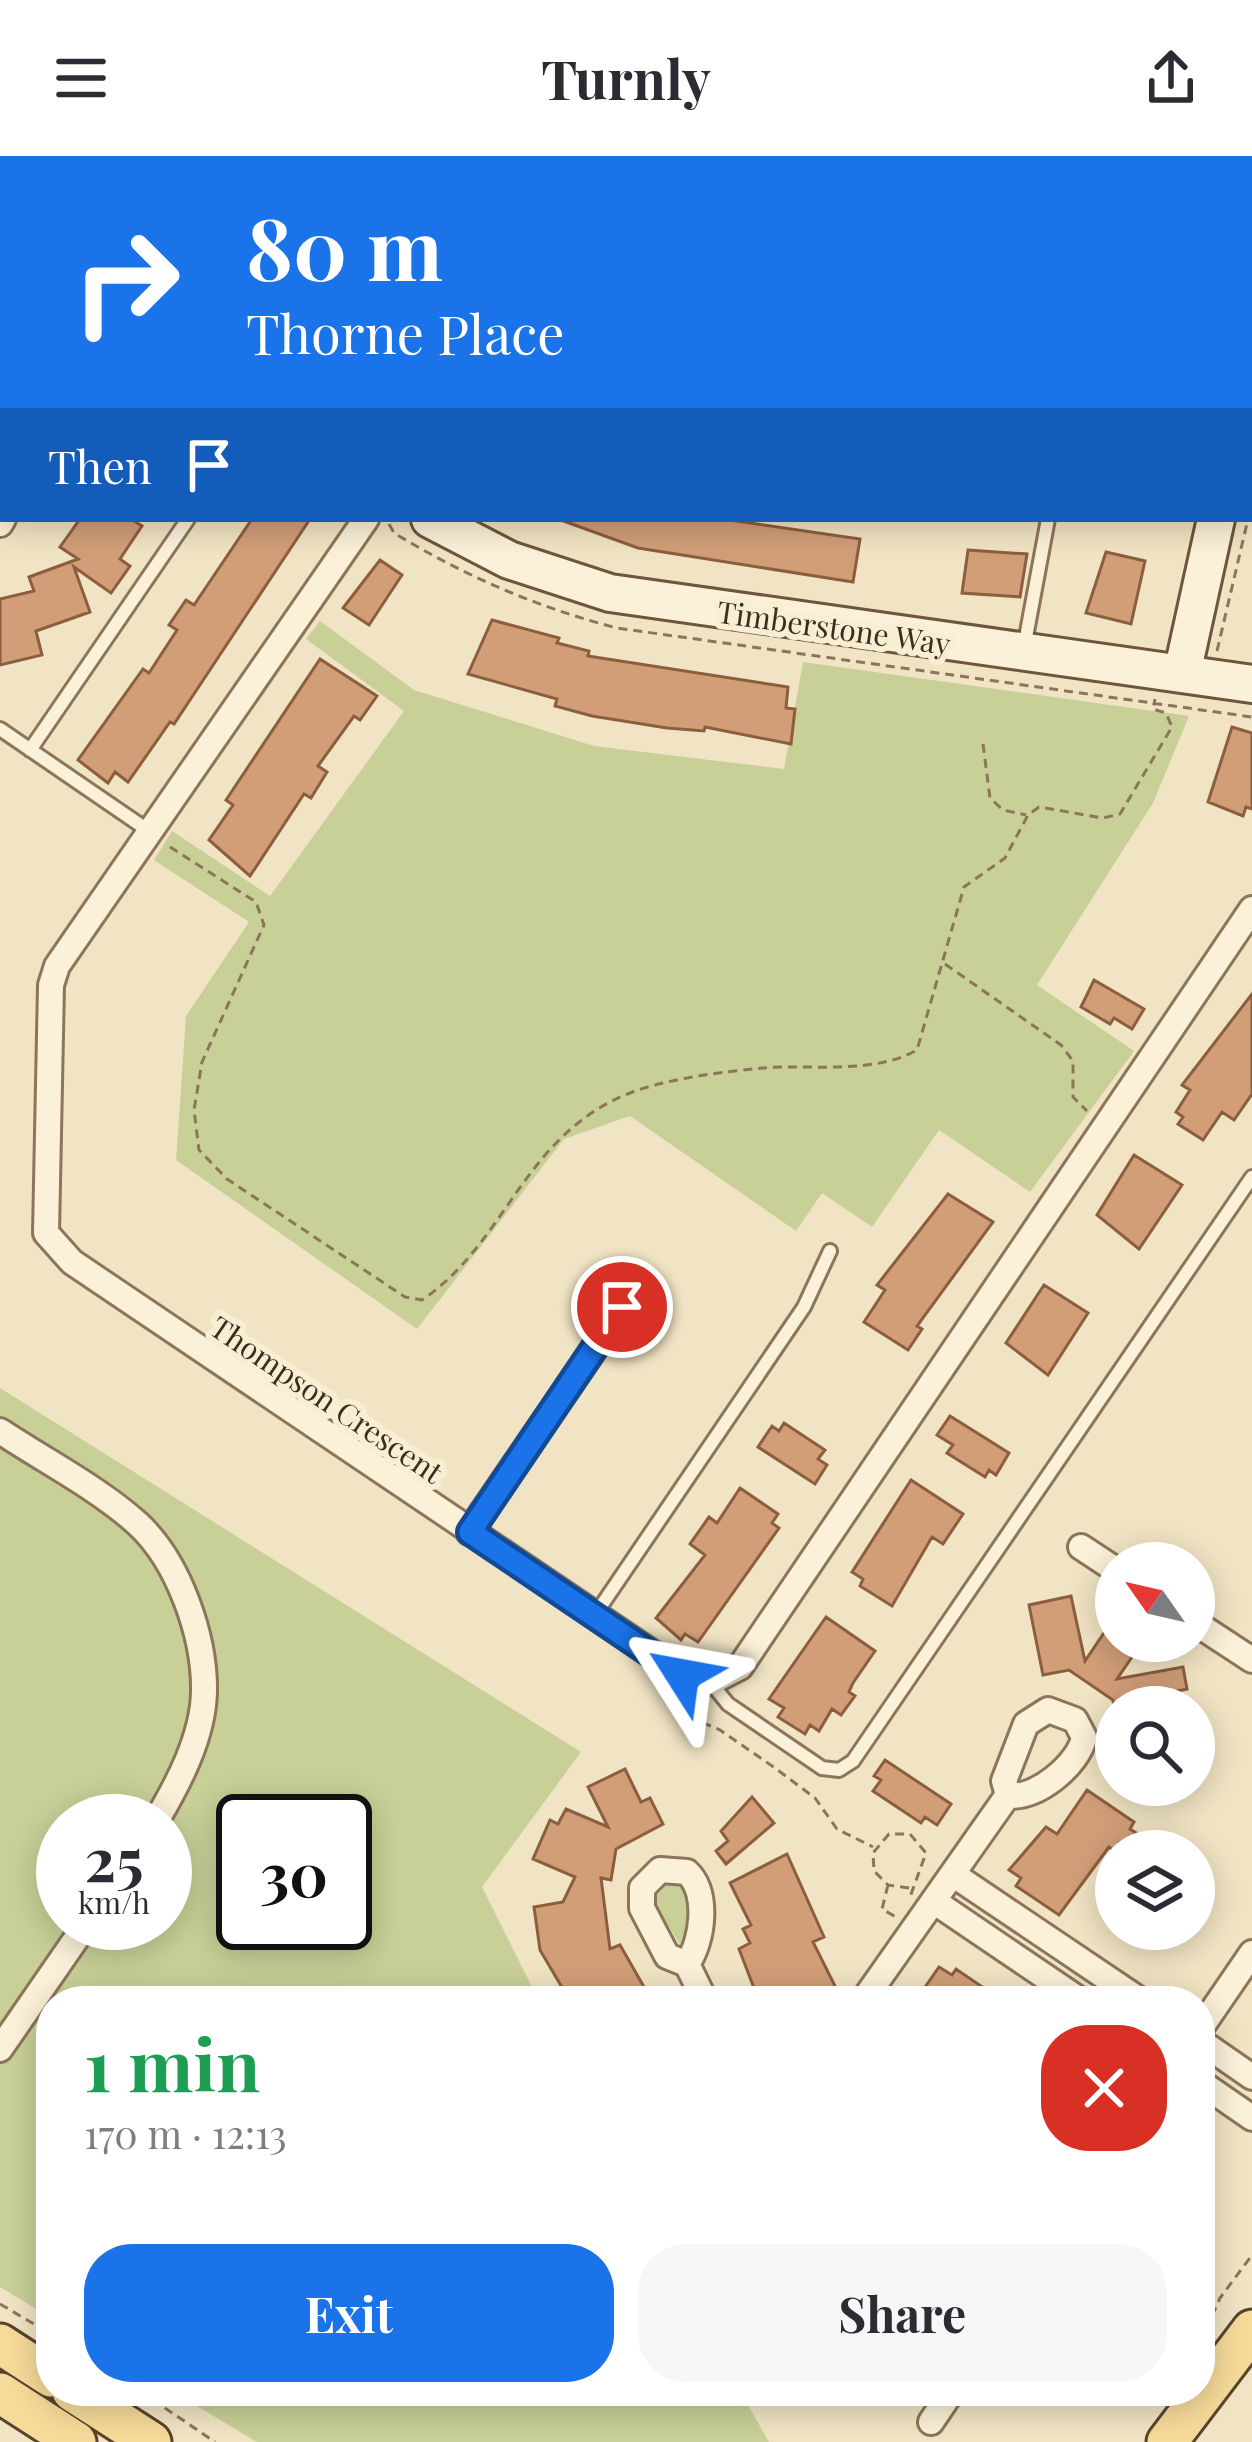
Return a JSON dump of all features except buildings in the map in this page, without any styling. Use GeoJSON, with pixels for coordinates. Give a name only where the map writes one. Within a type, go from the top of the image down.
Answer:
{"type":"FeatureCollection","features":[{"type":"Feature","properties":{"kind":"main road"},"geometry":{"type":"LineString","coordinates":[[1215,2379],[1252,2330]]}},
{"type":"Feature","properties":{"kind":"main road"},"geometry":{"type":"LineString","coordinates":[[1215,2400],[1252,2343]]}},
{"type":"Feature","properties":{"kind":"main road"},"geometry":{"type":"LineString","coordinates":[[0,2344],[36,2367]]}},
{"type":"Feature","properties":{"kind":"main road"},"geometry":{"type":"LineString","coordinates":[[0,2393],[76,2442]]}},
{"type":"Feature","properties":{"kind":"main road"},"geometry":{"type":"LineString","coordinates":[[96,2406],[151,2442]]}},
{"type":"Feature","properties":{"kind":"main road"},"geometry":{"type":"LineString","coordinates":[[1168,2442],[1195,2406]]}},
{"type":"Feature","properties":{"kind":"main road"},"geometry":{"type":"LineString","coordinates":[[1188,2442],[1211,2406]]}},
{"type":"Feature","properties":{"kind":"street","name":"Thompson Crescent"},"geometry":{"type":"LineString","coordinates":[[364,522],[156,837],[63,956],[51,985],[44,1212],[50,1243],[682,1675],[711,1682]]}},
{"type":"Feature","properties":{"kind":"street","name":"Timberstone Way"},"geometry":{"type":"LineString","coordinates":[[436,522],[509,560],[610,593],[1024,653],[1169,682],[1252,684]]}},
{"type":"Feature","properties":{"kind":"street"},"geometry":{"type":"LineString","coordinates":[[1169,682],[1215,522]]}},
{"type":"Feature","properties":{"kind":"street"},"geometry":{"type":"LineString","coordinates":[[711,1682],[740,1667],[1252,909]]}},
{"type":"Feature","properties":{"kind":"street"},"geometry":{"type":"LineString","coordinates":[[470,1532],[622,1307]]}},
{"type":"Feature","properties":{"kind":"street"},"geometry":{"type":"LineString","coordinates":[[0,1432],[136,1522],[159,1547],[190,1614],[204,1692],[190,1753],[170,1794]]}},
{"type":"Feature","properties":{"kind":"street"},"geometry":{"type":"LineString","coordinates":[[1082,1546],[1095,1555]]}},
{"type":"Feature","properties":{"kind":"street"},"geometry":{"type":"LineString","coordinates":[[1215,1636],[1252,1660]]}},
{"type":"Feature","properties":{"kind":"street"},"geometry":{"type":"LineString","coordinates":[[874,1986],[1008,1795]]}},
{"type":"Feature","properties":{"kind":"street"},"geometry":{"type":"LineString","coordinates":[[954,1875],[1119,1986]]}},
{"type":"Feature","properties":{"kind":"street"},"geometry":{"type":"LineString","coordinates":[[935,1902],[1059,1986]]}},
{"type":"Feature","properties":{"kind":"street"},"geometry":{"type":"LineString","coordinates":[[44,1986],[68,1950]]}},
{"type":"Feature","properties":{"kind":"street"},"geometry":{"type":"LineString","coordinates":[[1215,2007],[1252,1952]]}},
{"type":"Feature","properties":{"kind":"street"},"geometry":{"type":"LineString","coordinates":[[687,1964],[698,1986]]}},
{"type":"Feature","properties":{"kind":"street"},"geometry":{"type":"LineString","coordinates":[[0,2049],[36,1997]]}},
{"type":"Feature","properties":{"kind":"street"},"geometry":{"type":"LineString","coordinates":[[1215,2051],[1252,2077]]}},
{"type":"Feature","properties":{"kind":"street"},"geometry":{"type":"LineString","coordinates":[[1215,2092],[1252,2118]]}},
{"type":"Feature","properties":{"kind":"street"},"geometry":{"type":"LineString","coordinates":[[931,2422],[942,2406]]}},
{"type":"Feature","properties":{"kind":"lane"},"geometry":{"type":"LineString","coordinates":[[30,750],[186,522]]}},
{"type":"Feature","properties":{"kind":"lane"},"geometry":{"type":"LineString","coordinates":[[1024,653],[1047,522]]}},
{"type":"Feature","properties":{"kind":"lane"},"geometry":{"type":"LineString","coordinates":[[0,729],[156,837]]}},
{"type":"Feature","properties":{"kind":"lane"},"geometry":{"type":"LineString","coordinates":[[711,1682],[728,1704],[822,1768],[839,1769],[853,1762],[1252,1177]]}},
{"type":"Feature","properties":{"kind":"lane"},"geometry":{"type":"LineString","coordinates":[[594,1616],[804,1307],[830,1251]]}},
{"type":"Feature","properties":{"kind":"path"},"geometry":{"type":"LineString","coordinates":[[1214,653],[1221,648],[1248,522]]}},
{"type":"Feature","properties":{"kind":"path"},"geometry":{"type":"LineString","coordinates":[[156,837],[256,902],[264,926],[202,1061],[194,1110],[199,1150],[227,1179],[405,1297],[422,1300],[448,1280],[570,1125],[640,1090],[760,1068],[867,1064],[908,1055],[926,1033],[964,886],[1005,858],[1028,815],[1039,807],[1103,818],[1120,814],[1172,727],[1166,713],[1153,709],[1169,682]]}},
{"type":"Feature","properties":{"kind":"path"},"geometry":{"type":"LineString","coordinates":[[983,744],[990,798],[1004,810],[1028,815]]}},
{"type":"Feature","properties":{"kind":"path"},"geometry":{"type":"LineString","coordinates":[[943,962],[1061,1045],[1073,1061],[1073,1097],[1108,1126]]}},
{"type":"Feature","properties":{"kind":"path"},"geometry":{"type":"LineString","coordinates":[[686,1702],[689,1717],[720,1730],[775,1768],[815,1798],[837,1829],[874,1848]]}},
{"type":"Feature","properties":{"kind":"path"},"geometry":{"type":"LineString","coordinates":[[874,1848],[894,1832],[920,1839],[926,1860],[909,1888],[907,1910],[891,1916],[882,1909],[888,1885]]}},
{"type":"Feature","properties":{"kind":"path"},"geometry":{"type":"LineString","coordinates":[[874,1848],[874,1871],[888,1885],[909,1888]]}},
{"type":"Feature","properties":{"kind":"path"},"geometry":{"type":"LineString","coordinates":[[1215,2309],[1252,2254]]}},
{"type":"Feature","properties":{"kind":"path"},"geometry":{"type":"LineString","coordinates":[[0,2304],[36,2325]]}},
{"type":"Feature","properties":{"kind":"path"},"geometry":{"type":"LineString","coordinates":[[166,2406],[215,2442]]}},
{"type":"Feature","properties":{"kind":"green space"},"geometry":{"type":"Polygon","coordinates":[[[320,621],[414,690],[594,746],[784,769],[803,662],[1189,716],[1153,803],[1037,985],[1134,1051],[1030,1192],[939,1130],[872,1227],[822,1193],[796,1231],[630,1116],[564,1139],[417,1329],[176,1160],[186,1016],[249,922],[154,860],[172,831],[270,896],[404,711],[306,639],[320,621]]]}},
{"type":"Feature","properties":{"kind":"green space"},"geometry":{"type":"Polygon","coordinates":[[[0,1388],[581,1752],[482,1887],[532,1986],[36,1986],[36,2309],[0,2287],[0,1388]]]}},
{"type":"Feature","properties":{"kind":"green space"},"geometry":{"type":"Polygon","coordinates":[[[676,1879],[689,1898],[690,1938],[681,1946],[653,1902],[660,1882],[676,1879]]]}},
{"type":"Feature","properties":{"kind":"green space"},"geometry":{"type":"Polygon","coordinates":[[[197,2406],[749,2406],[769,2442],[257,2442],[197,2406]]]}},
{"type":"Feature","properties":{"kind":"route"},"geometry":{"type":"LineString","coordinates":[[622,1307],[470,1532],[682,1675]]}}]}
